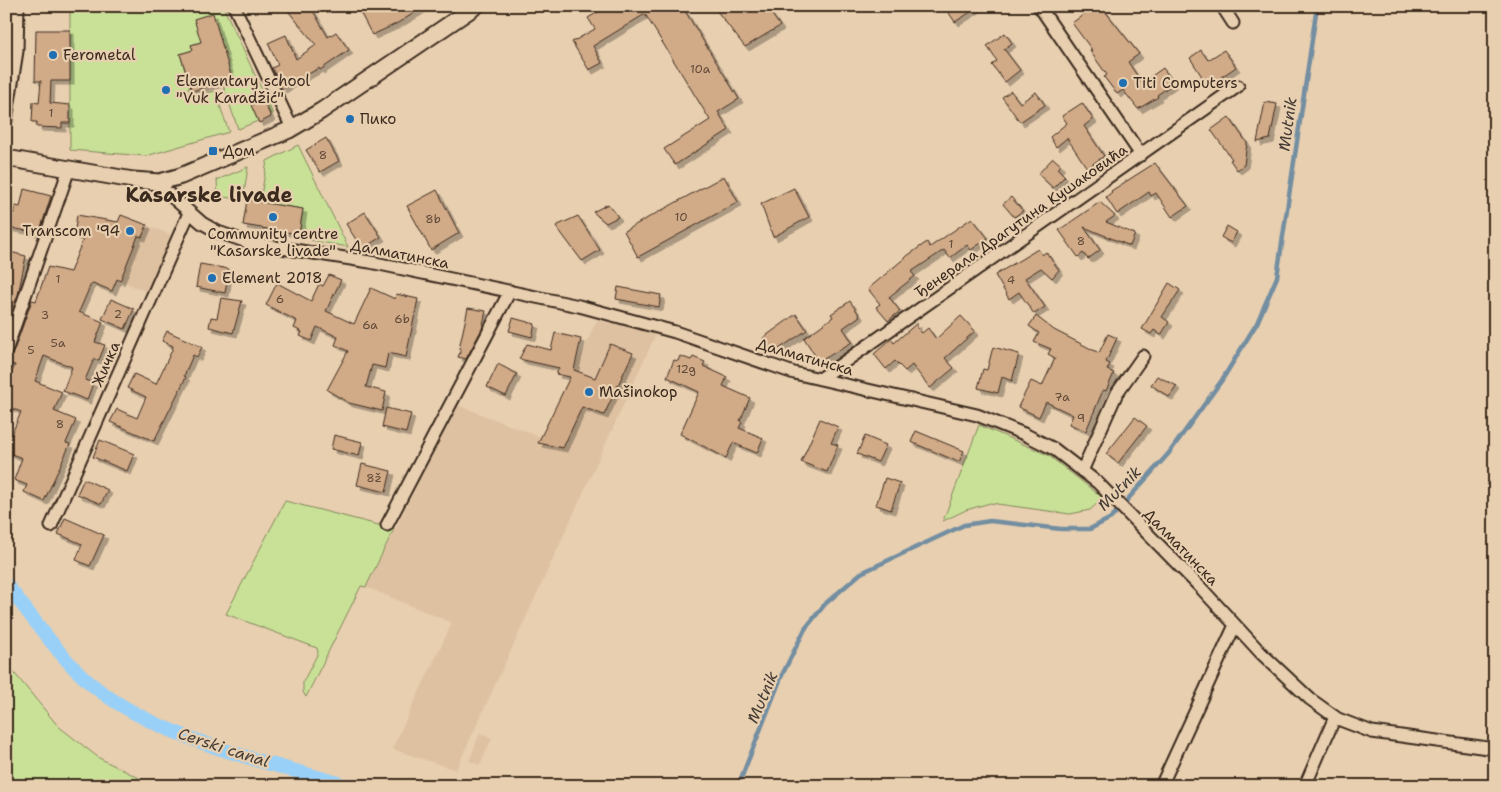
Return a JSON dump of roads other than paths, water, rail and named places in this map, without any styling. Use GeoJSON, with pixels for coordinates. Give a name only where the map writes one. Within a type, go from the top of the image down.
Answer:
{"type":"FeatureCollection","features":[{"type":"Feature","properties":{"kind":"street"},"geometry":{"type":"LineString","coordinates":[[6,121],[17,51],[18,6]]}},
{"type":"Feature","properties":{"kind":"street"},"geometry":{"type":"LineString","coordinates":[[234,6],[292,128]]}},
{"type":"Feature","properties":{"kind":"street"},"geometry":{"type":"LineString","coordinates":[[6,158],[154,181],[181,176],[262,143],[321,112],[476,6]]}},
{"type":"Feature","properties":{"kind":"street"},"geometry":{"type":"LineString","coordinates":[[1039,6],[1141,155]]}},
{"type":"Feature","properties":{"kind":"street"},"geometry":{"type":"LineString","coordinates":[[1222,6],[1233,23]]}},
{"type":"Feature","properties":{"kind":"street","name":"Ђенерала Драгутина Кушаковића"},"geometry":{"type":"LineString","coordinates":[[820,379],[1238,86]]}},
{"type":"Feature","properties":{"kind":"street"},"geometry":{"type":"LineString","coordinates":[[6,351],[69,169]]}},
{"type":"Feature","properties":{"kind":"street","name":"Далматинска"},"geometry":{"type":"LineString","coordinates":[[154,181],[202,223],[218,232],[250,243],[370,262],[579,306],[675,332],[794,373],[977,416],[1024,434],[1054,449],[1111,496],[1268,660],[1310,698],[1335,717],[1352,726],[1372,732],[1495,749]]}},
{"type":"Feature","properties":{"kind":"street","name":"Жичка"},"geometry":{"type":"LineString","coordinates":[[51,526],[190,213]]}},
{"type":"Feature","properties":{"kind":"street"},"geometry":{"type":"LineString","coordinates":[[387,525],[510,292]]}},
{"type":"Feature","properties":{"kind":"street"},"geometry":{"type":"LineString","coordinates":[[1082,471],[1117,393],[1143,356]]}},
{"type":"Feature","properties":{"kind":"street"},"geometry":{"type":"LineString","coordinates":[[1161,786],[1235,625]]}},
{"type":"Feature","properties":{"kind":"street"},"geometry":{"type":"LineString","coordinates":[[1305,786],[1335,717]]}},
{"type":"Feature","properties":{"kind":"waterway","name":"Mutnik"},"geometry":{"type":"LineString","coordinates":[[738,786],[782,675],[805,629],[825,604],[861,573],[964,525],[990,521],[1061,529],[1090,529],[1111,518],[1169,453],[1222,380],[1257,323],[1277,277],[1317,6]]}},
{"type":"Feature","properties":{"kind":"waterway","name":"Cerski canal"},"geometry":{"type":"LineString","coordinates":[[6,584],[50,641],[78,672],[105,694],[136,714],[169,730],[205,744],[348,786]]}},
{"type":"Feature","properties":{"kind":"place","name":"Ferometal"},"geometry":{"type":"Point","coordinates":[53,55]}},
{"type":"Feature","properties":{"kind":"place","name":"Titi Computers"},"geometry":{"type":"Point","coordinates":[1123,83]}},
{"type":"Feature","properties":{"kind":"place","name":"Elementary school \"Vuk Karadžić\""},"geometry":{"type":"Point","coordinates":[166,90]}},
{"type":"Feature","properties":{"kind":"place","name":"Пико"},"geometry":{"type":"Point","coordinates":[350,119]}},
{"type":"Feature","properties":{"kind":"place","name":"Дом"},"geometry":{"type":"Point","coordinates":[213,151]}},
{"type":"Feature","properties":{"kind":"place","name":"Community centre \"Kasarske livade\""},"geometry":{"type":"Point","coordinates":[273,217]}},
{"type":"Feature","properties":{"kind":"place","name":"Transcom '94"},"geometry":{"type":"Point","coordinates":[130,231]}},
{"type":"Feature","properties":{"kind":"place","name":"Element 2018"},"geometry":{"type":"Point","coordinates":[212,278]}},
{"type":"Feature","properties":{"kind":"place","name":"Mašinokop"},"geometry":{"type":"Point","coordinates":[589,392]}},
{"type":"Feature","properties":{"kind":"district","name":"Kasarske livade"},"geometry":{"type":"Point","coordinates":[209,195]}}]}
